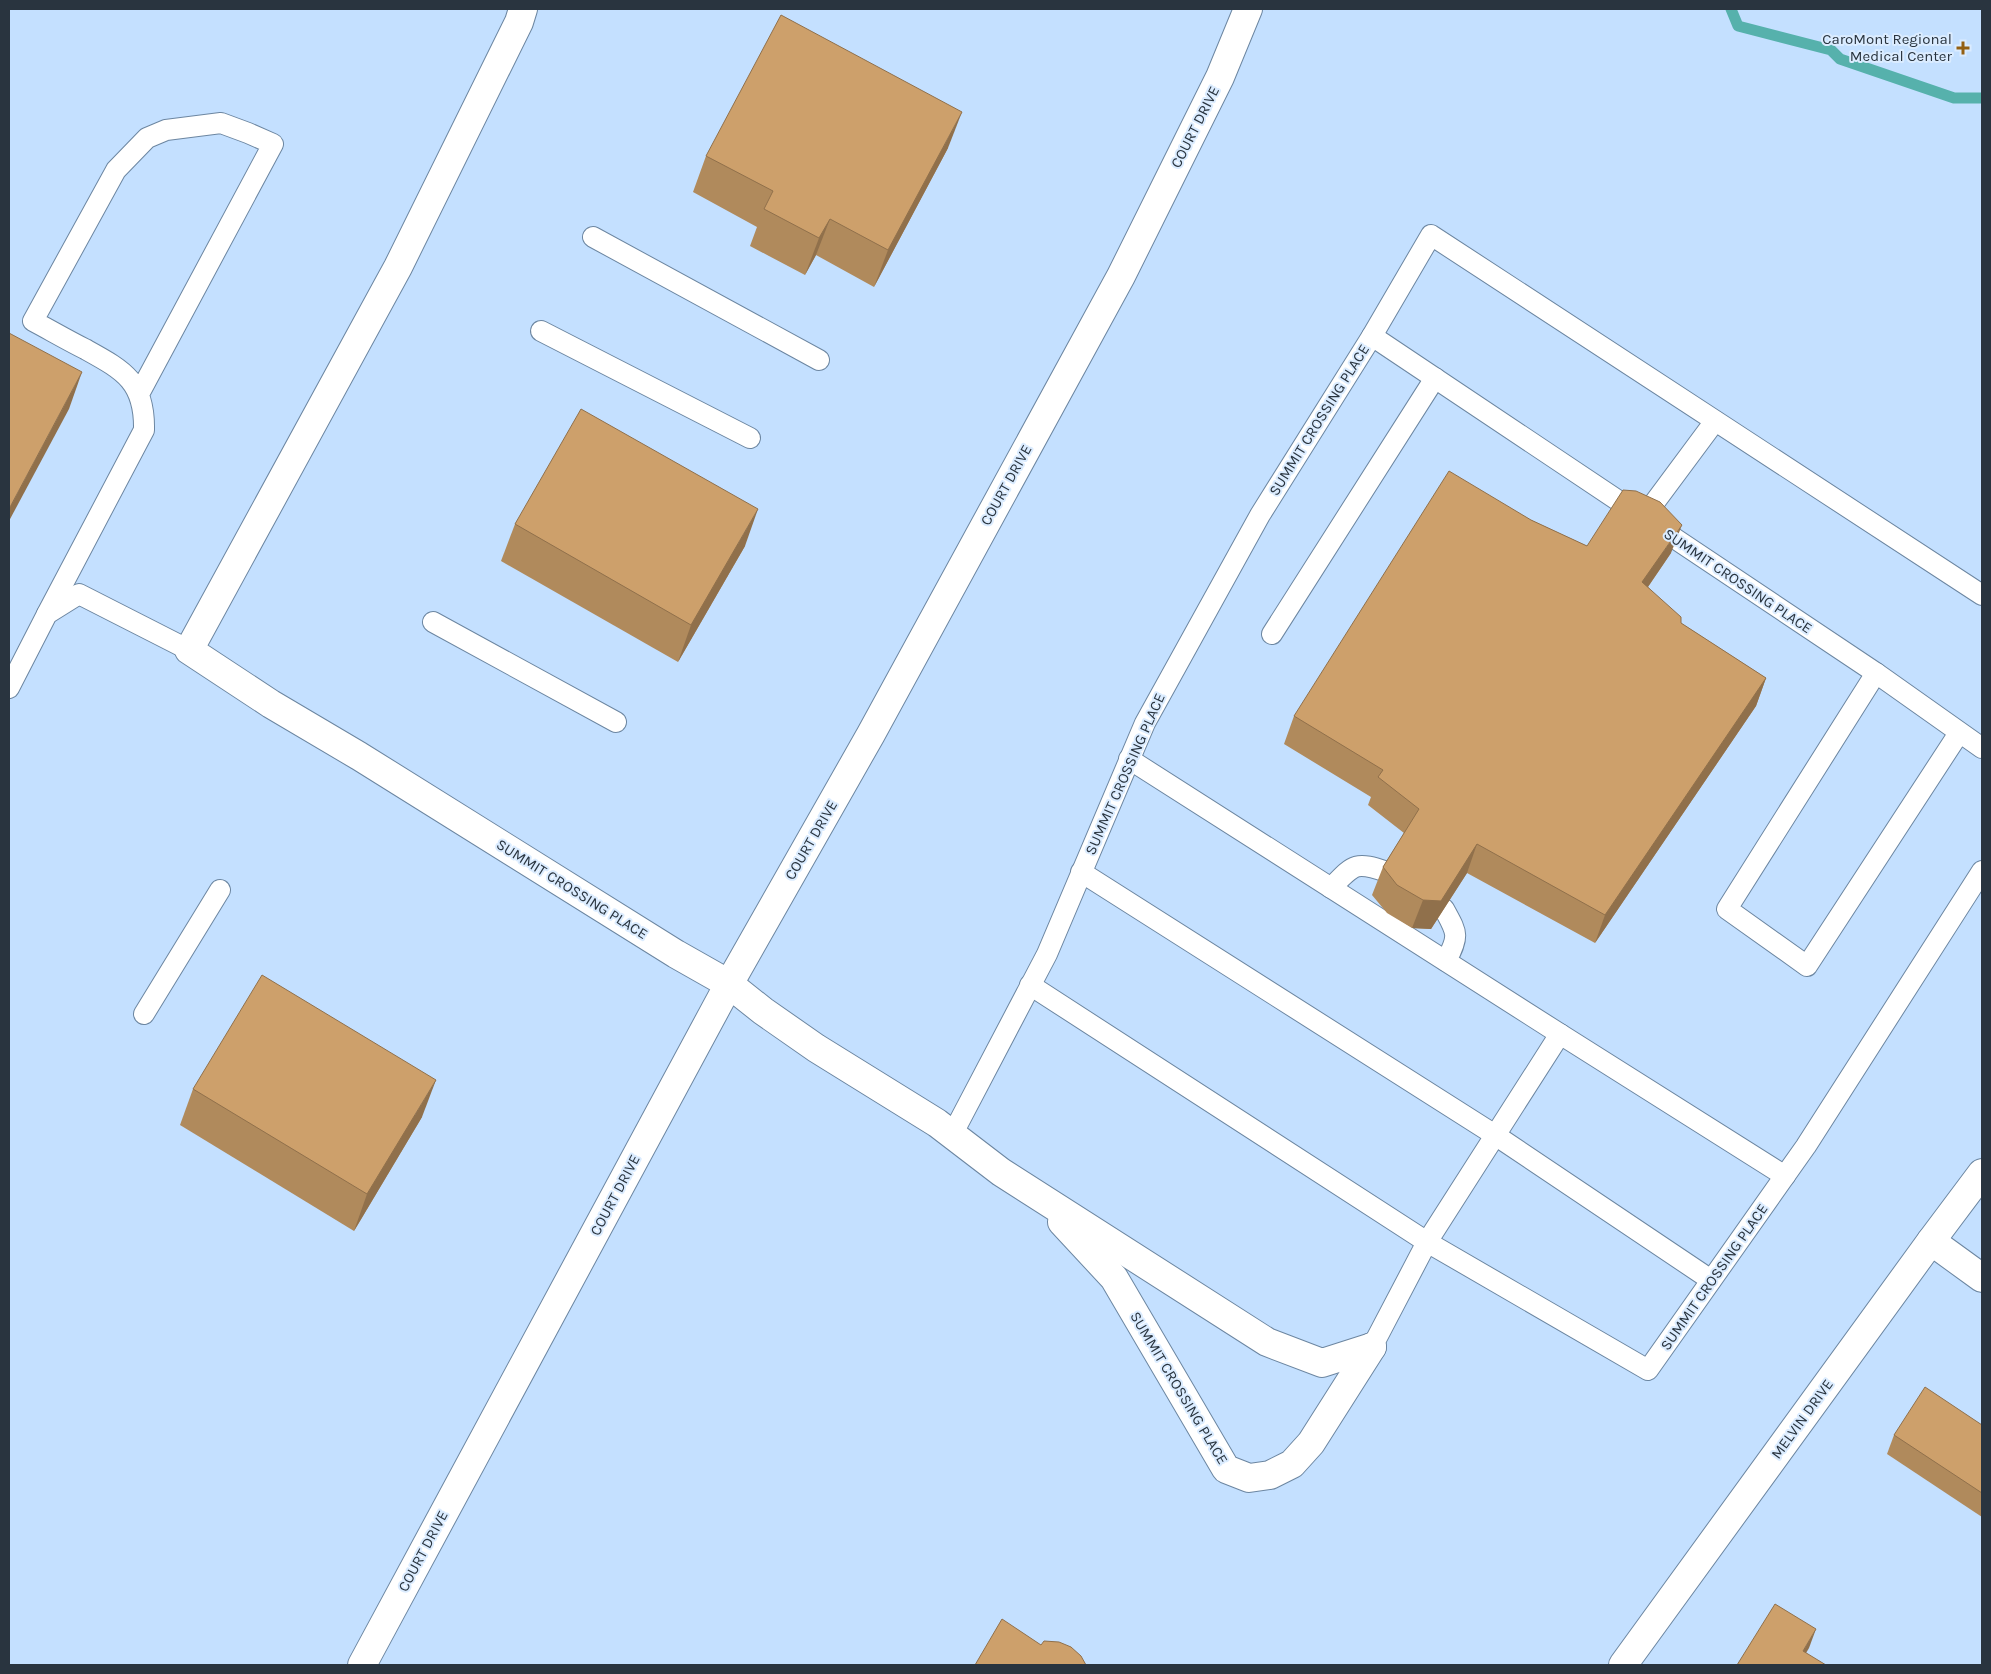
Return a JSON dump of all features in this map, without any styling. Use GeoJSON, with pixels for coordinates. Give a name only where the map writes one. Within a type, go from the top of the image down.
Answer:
{"type":"FeatureCollection","features":[{"type":"Feature","properties":{"kind":"street"},"geometry":{"type":"LineString","coordinates":[[189,650],[398,267],[524,9]]}},
{"type":"Feature","properties":{"kind":"street","name":"COURT DRIVE"},"geometry":{"type":"LineString","coordinates":[[362,1665],[729,984],[871,734],[1121,276],[1220,77],[1248,9]]}},
{"type":"Feature","properties":{"kind":"street","name":"SUMMIT CROSSING PLACE"},"geometry":{"type":"LineString","coordinates":[[189,650],[271,704],[359,756],[676,954],[729,984],[763,1012],[816,1048],[937,1123],[1001,1172],[1267,1342],[1322,1363],[1372,1347]]}},
{"type":"Feature","properties":{"kind":"street","name":"MELVIN DRIVE"},"geometry":{"type":"LineString","coordinates":[[1623,1665],[1982,1173]]}},
{"type":"Feature","properties":{"kind":"street","name":"SUMMIT CROSSING PLACE"},"geometry":{"type":"LineString","coordinates":[[1033,1192],[1114,1278],[1226,1469],[1249,1478],[1270,1475],[1292,1464],[1311,1443],[1372,1347]]}},
{"type":"Feature","properties":{"kind":"street"},"geometry":{"type":"LineString","coordinates":[[1931,1241],[1982,1278]]}},
{"type":"Feature","properties":{"kind":"lane"},"geometry":{"type":"LineString","coordinates":[[9,688],[144,430],[144,411],[139,394],[130,379],[116,366],[33,321],[116,170],[147,138],[166,130],[221,123],[273,144],[139,394]]}},
{"type":"Feature","properties":{"kind":"lane"},"geometry":{"type":"LineString","coordinates":[[1372,336],[1431,235],[1982,595]]}},
{"type":"Feature","properties":{"kind":"lane"},"geometry":{"type":"LineString","coordinates":[[593,237],[819,360]]}},
{"type":"Feature","properties":{"kind":"lane"},"geometry":{"type":"LineString","coordinates":[[541,331],[750,438]]}},
{"type":"Feature","properties":{"kind":"lane","name":"SUMMIT CROSSING PLACE"},"geometry":{"type":"LineString","coordinates":[[952,1135],[1047,954],[1145,723],[1260,514],[1372,336],[1876,673],[1982,748]]}},
{"type":"Feature","properties":{"kind":"lane"},"geometry":{"type":"LineString","coordinates":[[1272,634],[1436,378]]}},
{"type":"Feature","properties":{"kind":"lane"},"geometry":{"type":"LineString","coordinates":[[1643,518],[1715,421]]}},
{"type":"Feature","properties":{"kind":"lane"},"geometry":{"type":"LineString","coordinates":[[47,614],[79,594],[189,650]]}},
{"type":"Feature","properties":{"kind":"lane"},"geometry":{"type":"LineString","coordinates":[[433,622],[616,722]]}},
{"type":"Feature","properties":{"kind":"lane"},"geometry":{"type":"LineString","coordinates":[[1876,673],[1727,909],[1807,966],[1959,733]]}},
{"type":"Feature","properties":{"kind":"lane"},"geometry":{"type":"LineString","coordinates":[[1129,759],[1785,1176]]}},
{"type":"Feature","properties":{"kind":"lane"},"geometry":{"type":"LineString","coordinates":[[1331,888],[1350,868],[1365,864],[1387,872]]}},
{"type":"Feature","properties":{"kind":"lane","name":"SUMMIT CROSSING PLACE"},"geometry":{"type":"LineString","coordinates":[[1372,1347],[1428,1242],[1648,1370],[1785,1176],[1982,871]]}},
{"type":"Feature","properties":{"kind":"lane"},"geometry":{"type":"LineString","coordinates":[[1081,872],[1495,1135],[1712,1280]]}},
{"type":"Feature","properties":{"kind":"lane"},"geometry":{"type":"LineString","coordinates":[[144,1014],[220,890]]}},
{"type":"Feature","properties":{"kind":"lane"},"geometry":{"type":"LineString","coordinates":[[1444,909],[1456,931],[1453,947],[1446,961]]}},
{"type":"Feature","properties":{"kind":"lane"},"geometry":{"type":"LineString","coordinates":[[1030,985],[1428,1242],[1560,1034]]}},
{"type":"Feature","properties":{"kind":"building"},"geometry":{"type":"Polygon","coordinates":[[[781,15],[962,112],[888,250],[830,219],[819,238],[764,209],[773,191],[706,156],[781,15]]]}},
{"type":"Feature","properties":{"kind":"building"},"geometry":{"type":"Polygon","coordinates":[[[9,333],[82,372],[9,509],[9,333]]]}},
{"type":"Feature","properties":{"kind":"building"},"geometry":{"type":"Polygon","coordinates":[[[581,409],[758,509],[691,625],[515,524],[581,409]]]}},
{"type":"Feature","properties":{"kind":"building"},"geometry":{"type":"Polygon","coordinates":[[[1449,471],[1531,520],[1587,546],[1623,490],[1636,491],[1660,502],[1682,525],[1642,582],[1681,617],[1681,623],[1766,678],[1605,915],[1477,844],[1441,901],[1423,900],[1397,885],[1383,867],[1419,809],[1378,777],[1383,770],[1294,716],[1449,471]]]}},
{"type":"Feature","properties":{"kind":"building"},"geometry":{"type":"Polygon","coordinates":[[[262,975],[436,1080],[367,1194],[193,1089],[262,975]]]}},
{"type":"Feature","properties":{"kind":"building"},"geometry":{"type":"Polygon","coordinates":[[[1925,1387],[1982,1425],[1982,1493],[1894,1435],[1925,1387]]]}},
{"type":"Feature","properties":{"kind":"building"},"geometry":{"type":"Polygon","coordinates":[[[1775,1604],[1816,1629],[1803,1651],[1826,1665],[1737,1665],[1775,1604]]]}},
{"type":"Feature","properties":{"kind":"building"},"geometry":{"type":"Polygon","coordinates":[[[1002,1619],[1041,1645],[1044,1641],[1059,1642],[1071,1647],[1081,1656],[1086,1665],[975,1665],[1002,1619]]]}},
{"type":"Feature","properties":{"kind":"waterway"},"geometry":{"type":"LineString","coordinates":[[1731,9],[1738,26],[1831,50],[1840,59],[1954,98],[1982,98]]}},
{"type":"Feature","properties":{"kind":"place","name":"CaroMont Regional Medical Center"},"geometry":{"type":"Point","coordinates":[1963,48]}}]}
